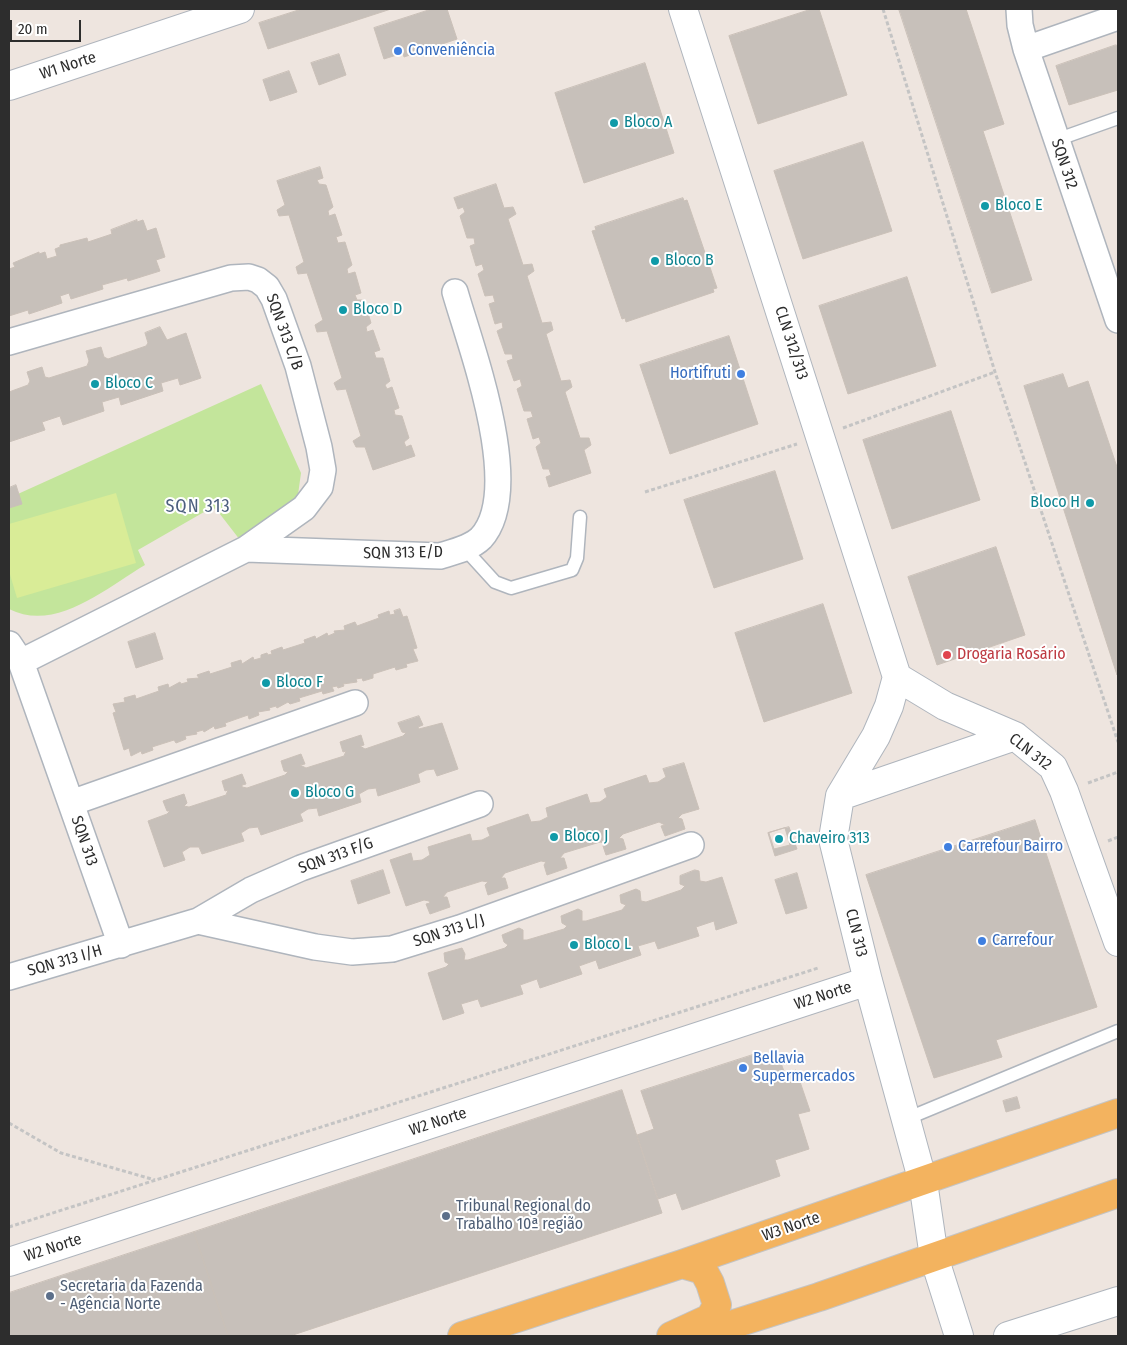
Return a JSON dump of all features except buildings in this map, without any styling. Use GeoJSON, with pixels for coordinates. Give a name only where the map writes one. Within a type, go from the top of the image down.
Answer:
{"type":"FeatureCollection","features":[{"type":"Feature","properties":{"kind":"main road","name":"W3 Norte"},"geometry":{"type":"LineString","coordinates":[[462,1336],[682,1264],[1118,1113]]}},
{"type":"Feature","properties":{"kind":"main road"},"geometry":{"type":"LineString","coordinates":[[696,1336],[819,1297],[1118,1193]]}},
{"type":"Feature","properties":{"kind":"main road"},"geometry":{"type":"LineString","coordinates":[[671,1336],[710,1318],[717,1304],[710,1283],[703,1270],[682,1264]]}},
{"type":"Feature","properties":{"kind":"street","name":"W1 Norte"},"geometry":{"type":"LineString","coordinates":[[9,86],[240,9]]}},
{"type":"Feature","properties":{"kind":"street","name":"CLN 312/313"},"geometry":{"type":"LineString","coordinates":[[683,9],[897,677]]}},
{"type":"Feature","properties":{"kind":"street","name":"SQN 312"},"geometry":{"type":"LineString","coordinates":[[1019,9],[1020,25],[1026,49],[1056,140],[1112,278],[1118,320]]}},
{"type":"Feature","properties":{"kind":"street"},"geometry":{"type":"LineString","coordinates":[[1026,49],[1118,18]]}},
{"type":"Feature","properties":{"kind":"street","name":"SQN 313 C/B"},"geometry":{"type":"LineString","coordinates":[[9,342],[231,278],[249,277],[258,280],[267,287],[274,299],[298,366],[323,470],[320,487],[304,508],[246,549]]}},
{"type":"Feature","properties":{"kind":"street","name":"SQN 313 E/D"},"geometry":{"type":"LineString","coordinates":[[246,549],[440,556],[464,548],[481,538],[497,507],[499,468],[492,425],[455,292]]}},
{"type":"Feature","properties":{"kind":"street","name":"SQN 313"},"geometry":{"type":"LineString","coordinates":[[121,944],[15,653],[246,549]]}},
{"type":"Feature","properties":{"kind":"street","name":"CLN 312"},"geometry":{"type":"LineString","coordinates":[[897,677],[945,706],[1015,736],[1053,767],[1110,897],[1118,942]]}},
{"type":"Feature","properties":{"kind":"street","name":"CLN 313"},"geometry":{"type":"LineString","coordinates":[[897,677],[889,706],[876,736],[840,796],[833,839],[868,981],[923,1182],[934,1257],[959,1336]]}},
{"type":"Feature","properties":{"kind":"street"},"geometry":{"type":"LineString","coordinates":[[71,803],[355,703]]}},
{"type":"Feature","properties":{"kind":"street"},"geometry":{"type":"LineString","coordinates":[[840,796],[1015,736]]}},
{"type":"Feature","properties":{"kind":"street","name":"SQN 313 F/G"},"geometry":{"type":"LineString","coordinates":[[198,920],[251,890],[302,868],[480,804]]}},
{"type":"Feature","properties":{"kind":"street","name":"SQN 313 L/J"},"geometry":{"type":"LineString","coordinates":[[198,920],[315,946],[352,952],[392,949],[460,928],[692,845]]}},
{"type":"Feature","properties":{"kind":"street"},"geometry":{"type":"LineString","coordinates":[[121,944],[198,920]]}},
{"type":"Feature","properties":{"kind":"street","name":"SQN 313 I/H"},"geometry":{"type":"LineString","coordinates":[[9,977],[121,944]]}},
{"type":"Feature","properties":{"kind":"street","name":"W2 Norte"},"geometry":{"type":"LineString","coordinates":[[9,1262],[868,981]]}},
{"type":"Feature","properties":{"kind":"street"},"geometry":{"type":"LineString","coordinates":[[1008,1336],[1118,1301]]}},
{"type":"Feature","properties":{"kind":"lane"},"geometry":{"type":"LineString","coordinates":[[1056,140],[1118,118]]}},
{"type":"Feature","properties":{"kind":"lane"},"geometry":{"type":"LineString","coordinates":[[464,548],[495,582],[511,588],[572,570],[577,558],[580,517]]}},
{"type":"Feature","properties":{"kind":"lane"},"geometry":{"type":"LineString","coordinates":[[906,1119],[1118,1031]]}},
{"type":"Feature","properties":{"kind":"path"},"geometry":{"type":"LineString","coordinates":[[883,9],[995,372],[1118,742]]}},
{"type":"Feature","properties":{"kind":"path"},"geometry":{"type":"LineString","coordinates":[[1064,791],[1118,772]]}},
{"type":"Feature","properties":{"kind":"path"},"geometry":{"type":"LineString","coordinates":[[9,1227],[818,968]]}},
{"type":"Feature","properties":{"kind":"path"},"geometry":{"type":"LineString","coordinates":[[9,1123],[61,1153],[155,1180]]}},
{"type":"Feature","properties":{"kind":"green space"},"geometry":{"type":"Polygon","coordinates":[[[261,384],[301,473],[297,502],[240,540],[216,509],[211,508],[138,550],[145,565],[80,605],[62,612],[45,615],[27,615],[9,609],[9,498],[261,384]]]}},
{"type":"Feature","properties":{"kind":"green space"},"geometry":{"type":"Polygon","coordinates":[[[116,493],[136,563],[17,598],[9,571],[9,524],[116,493]]]}},
{"type":"Feature","properties":{"kind":"place","name":"Conveniência"},"geometry":{"type":"Point","coordinates":[398,51]}},
{"type":"Feature","properties":{"kind":"place","name":"Bloco A"},"geometry":{"type":"Point","coordinates":[614,123]}},
{"type":"Feature","properties":{"kind":"place","name":"Bloco E"},"geometry":{"type":"Point","coordinates":[985,206]}},
{"type":"Feature","properties":{"kind":"place","name":"Bloco B"},"geometry":{"type":"Point","coordinates":[655,261]}},
{"type":"Feature","properties":{"kind":"place","name":"Bloco D"},"geometry":{"type":"Point","coordinates":[343,310]}},
{"type":"Feature","properties":{"kind":"place","name":"Hortifruti"},"geometry":{"type":"Point","coordinates":[741,374]}},
{"type":"Feature","properties":{"kind":"place","name":"Bloco C"},"geometry":{"type":"Point","coordinates":[95,384]}},
{"type":"Feature","properties":{"kind":"place","name":"Bloco H"},"geometry":{"type":"Point","coordinates":[1090,503]}},
{"type":"Feature","properties":{"kind":"place","name":"Drogaria Rosário"},"geometry":{"type":"Point","coordinates":[947,655]}},
{"type":"Feature","properties":{"kind":"place","name":"Bloco F"},"geometry":{"type":"Point","coordinates":[266,683]}},
{"type":"Feature","properties":{"kind":"place","name":"Bloco G"},"geometry":{"type":"Point","coordinates":[295,793]}},
{"type":"Feature","properties":{"kind":"place","name":"Bloco J"},"geometry":{"type":"Point","coordinates":[554,837]}},
{"type":"Feature","properties":{"kind":"place","name":"Chaveiro 313"},"geometry":{"type":"Point","coordinates":[779,839]}},
{"type":"Feature","properties":{"kind":"place","name":"Carrefour Bairro"},"geometry":{"type":"Point","coordinates":[948,847]}},
{"type":"Feature","properties":{"kind":"place","name":"Carrefour"},"geometry":{"type":"Point","coordinates":[982,941]}},
{"type":"Feature","properties":{"kind":"place","name":"Bloco L"},"geometry":{"type":"Point","coordinates":[574,945]}},
{"type":"Feature","properties":{"kind":"place","name":"Bellavia Supermercados"},"geometry":{"type":"Point","coordinates":[743,1068]}},
{"type":"Feature","properties":{"kind":"place","name":"Tribunal Regional do Trabalho 10ª região"},"geometry":{"type":"Point","coordinates":[446,1216]}},
{"type":"Feature","properties":{"kind":"place","name":"Secretaria da Fazenda - Agência Norte"},"geometry":{"type":"Point","coordinates":[50,1296]}},
{"type":"Feature","properties":{"kind":"district","name":"SQN 313"},"geometry":{"type":"Point","coordinates":[198,507]}}]}
